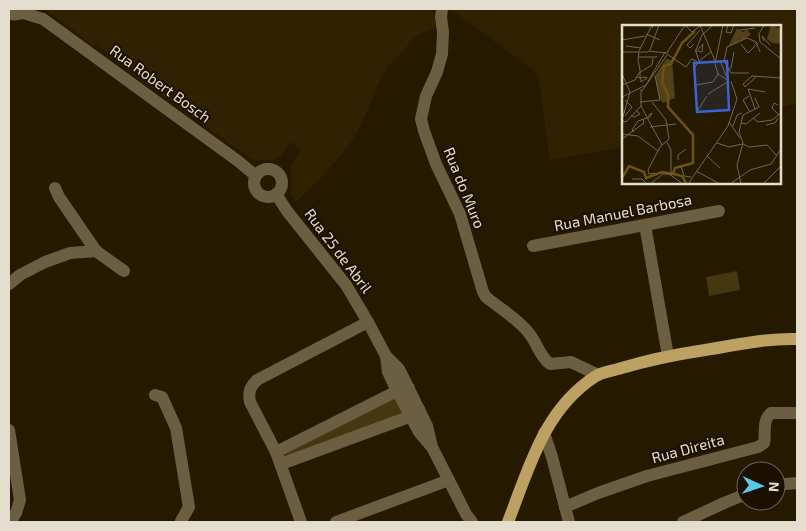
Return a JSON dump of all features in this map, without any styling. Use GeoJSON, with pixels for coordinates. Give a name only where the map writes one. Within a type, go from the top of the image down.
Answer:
{"type":"FeatureCollection","features":[{"type":"Feature","properties":{"kind":"main road"},"geometry":{"type":"LineString","coordinates":[[504,522],[517,498],[544,433],[563,405],[598,375],[668,356],[771,339],[797,338]]}},
{"type":"Feature","properties":{"kind":"street","name":"Rua do Muro"},"geometry":{"type":"LineString","coordinates":[[442,9],[442,54],[426,96],[421,119],[436,164],[460,214],[483,292],[486,297],[526,329],[534,339],[544,359],[550,364],[571,362],[598,375]]}},
{"type":"Feature","properties":{"kind":"street","name":"Rua Robert Bosch"},"geometry":{"type":"LineString","coordinates":[[9,13],[16,15],[25,11],[40,14],[256,176],[254,184],[258,192],[265,196],[276,194]]}},
{"type":"Feature","properties":{"kind":"street"},"geometry":{"type":"LineString","coordinates":[[256,176],[265,169],[276,172],[281,178],[281,182],[276,194]]}},
{"type":"Feature","properties":{"kind":"street"},"geometry":{"type":"LineString","coordinates":[[55,188],[58,197],[96,251],[124,271]]}},
{"type":"Feature","properties":{"kind":"street","name":"Rua 25 de Abril"},"geometry":{"type":"LineString","coordinates":[[276,194],[287,211],[346,285],[368,322],[386,356],[388,372],[403,390],[414,412],[419,432],[432,447],[468,519]]}},
{"type":"Feature","properties":{"kind":"street","name":"Rua Manuel Barbosa"},"geometry":{"type":"LineString","coordinates":[[533,246],[644,224],[719,212]]}},
{"type":"Feature","properties":{"kind":"street"},"geometry":{"type":"LineString","coordinates":[[644,224],[668,356]]}},
{"type":"Feature","properties":{"kind":"street"},"geometry":{"type":"LineString","coordinates":[[9,284],[20,275],[45,262],[70,253],[96,251]]}},
{"type":"Feature","properties":{"kind":"street"},"geometry":{"type":"LineString","coordinates":[[301,522],[276,452],[250,402],[249,393],[251,385],[257,380],[368,322]]}},
{"type":"Feature","properties":{"kind":"street"},"geometry":{"type":"LineString","coordinates":[[276,452],[403,390]]}},
{"type":"Feature","properties":{"kind":"street"},"geometry":{"type":"LineString","coordinates":[[155,395],[162,397],[176,428],[188,507],[179,522]]}},
{"type":"Feature","properties":{"kind":"street"},"geometry":{"type":"LineString","coordinates":[[281,464],[414,412]]}},
{"type":"Feature","properties":{"kind":"street","name":"Rua Direita"},"geometry":{"type":"LineString","coordinates":[[564,507],[647,476],[758,447],[764,443],[767,416],[771,413],[797,413]]}},
{"type":"Feature","properties":{"kind":"street"},"geometry":{"type":"LineString","coordinates":[[9,430],[20,500],[16,513],[10,522]]}},
{"type":"Feature","properties":{"kind":"street"},"geometry":{"type":"LineString","coordinates":[[544,433],[569,522]]}},
{"type":"Feature","properties":{"kind":"street"},"geometry":{"type":"LineString","coordinates":[[336,522],[449,480]]}},
{"type":"Feature","properties":{"kind":"street"},"geometry":{"type":"LineString","coordinates":[[683,522],[736,498]]}},
{"type":"Feature","properties":{"kind":"shaded area"},"geometry":{"type":"Polygon","coordinates":[[[46,9],[432,9],[437,27],[419,34],[389,65],[381,78],[352,141],[322,177],[296,202],[291,192],[291,170],[292,164],[301,150],[290,142],[280,156],[274,159],[254,160],[182,110],[46,9]]]}},
{"type":"Feature","properties":{"kind":"shaded area"},"geometry":{"type":"Polygon","coordinates":[[[451,9],[797,9],[797,103],[781,108],[781,25],[622,25],[622,147],[550,160],[538,74],[451,9]]]}},
{"type":"Feature","properties":{"kind":"shaded area"},"geometry":{"type":"Polygon","coordinates":[[[737,271],[740,290],[709,296],[706,277],[737,271]]]}},
{"type":"Feature","properties":{"kind":"shaded area"},"geometry":{"type":"Polygon","coordinates":[[[394,397],[403,415],[283,460],[280,453],[394,397]]]}}]}
